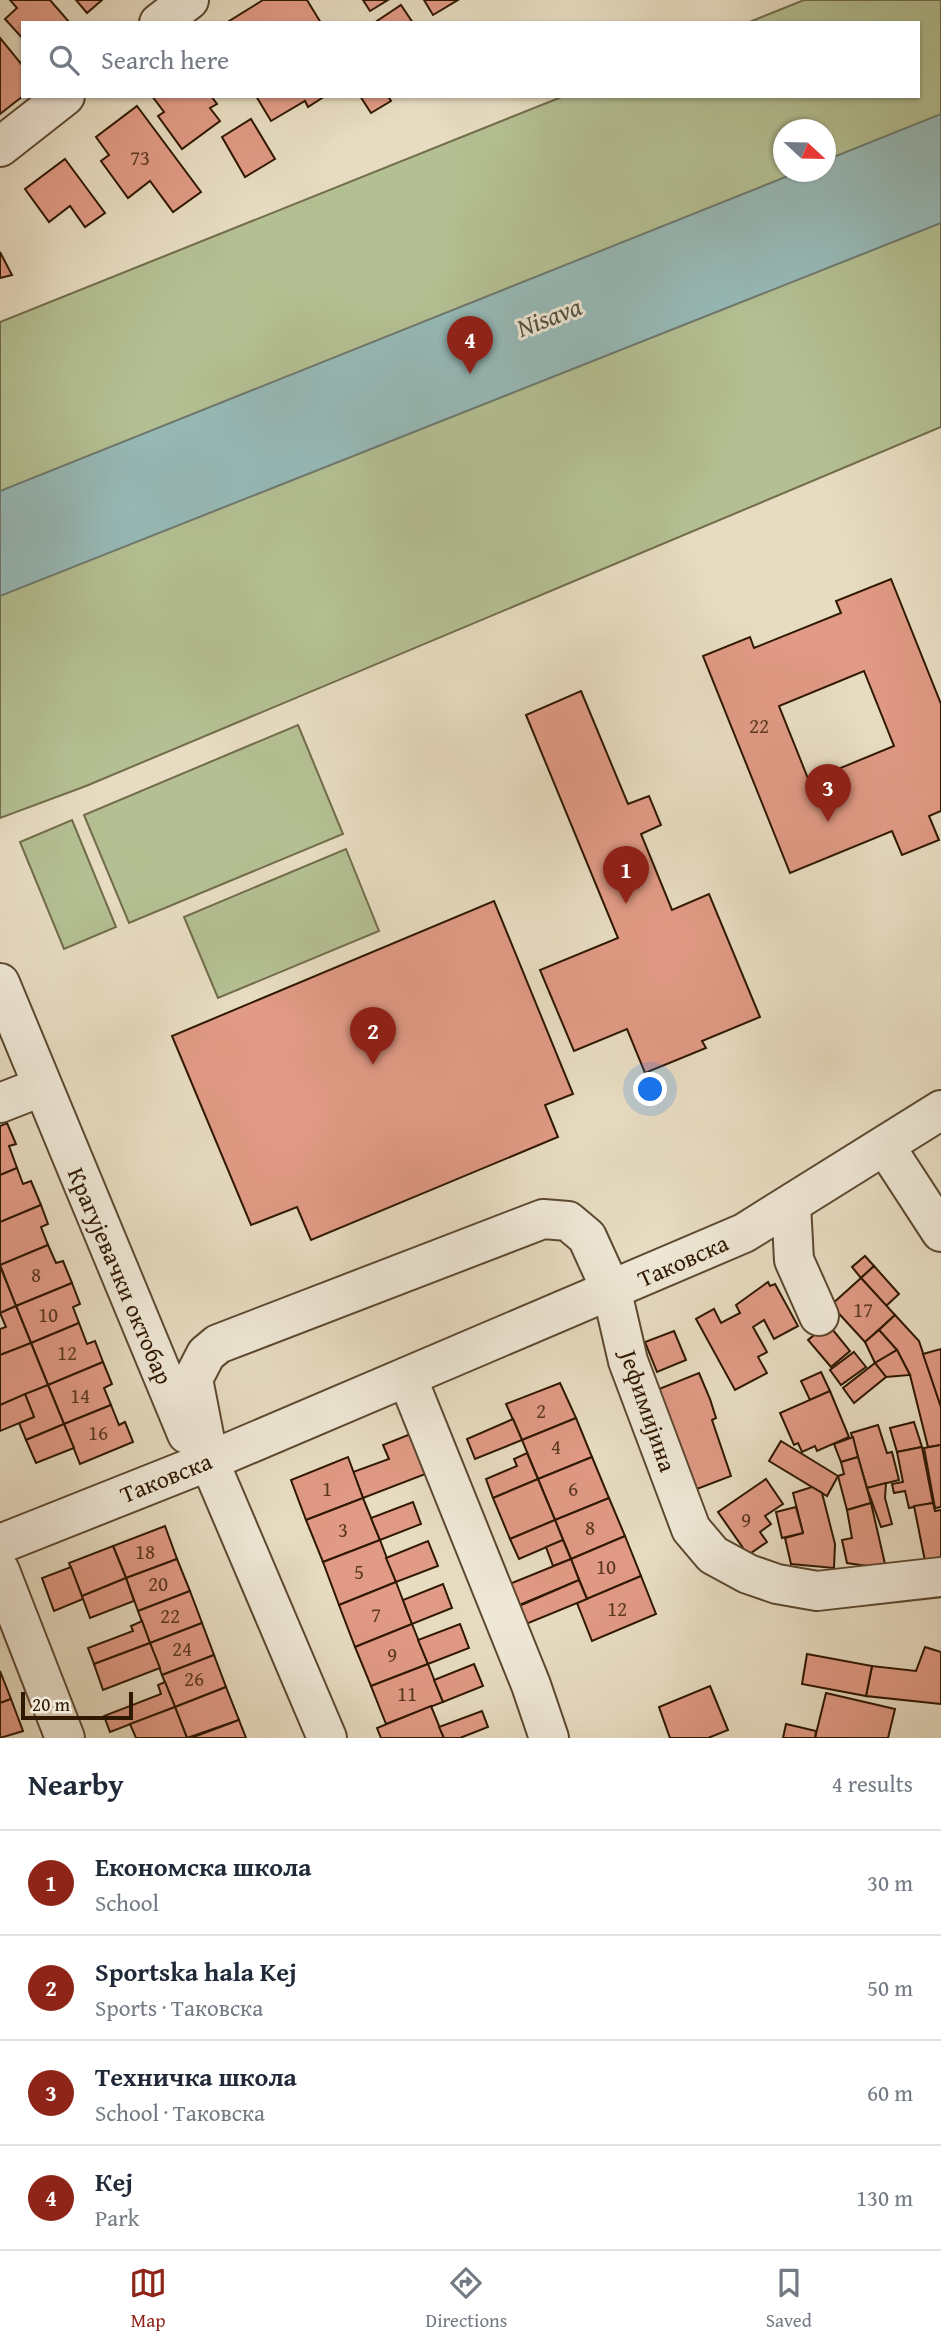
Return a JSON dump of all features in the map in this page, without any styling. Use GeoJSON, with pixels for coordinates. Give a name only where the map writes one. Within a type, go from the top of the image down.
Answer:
{"type":"FeatureCollection","features":[{"type":"Feature","properties":{"kind":"street"},"geometry":{"type":"LineString","coordinates":[[162,21],[189,0]]}},
{"type":"Feature","properties":{"kind":"street"},"geometry":{"type":"LineString","coordinates":[[0,147],[62,98]]}},
{"type":"Feature","properties":{"kind":"street","name":"Крагујевачки октобар"},"geometry":{"type":"LineString","coordinates":[[0,983],[41,1087],[327,1738]]}},
{"type":"Feature","properties":{"kind":"street"},"geometry":{"type":"LineString","coordinates":[[0,1103],[41,1087]]}},
{"type":"Feature","properties":{"kind":"street","name":"Таковска"},"geometry":{"type":"LineString","coordinates":[[0,1544],[205,1463],[744,1234],[941,1110]]}},
{"type":"Feature","properties":{"kind":"street"},"geometry":{"type":"LineString","coordinates":[[886,1146],[941,1232]]}},
{"type":"Feature","properties":{"kind":"street"},"geometry":{"type":"LineString","coordinates":[[791,1205],[794,1260],[819,1316]]}},
{"type":"Feature","properties":{"kind":"street","name":"Јефимијина"},"geometry":{"type":"LineString","coordinates":[[205,1463],[193,1379],[201,1360],[218,1344],[543,1219],[568,1222],[587,1237],[612,1292],[628,1361],[691,1529],[713,1555],[748,1574],[777,1584],[817,1591],[941,1577]]}},
{"type":"Feature","properties":{"kind":"street"},"geometry":{"type":"LineString","coordinates":[[407,1377],[531,1685],[549,1738]]}},
{"type":"Feature","properties":{"kind":"street"},"geometry":{"type":"LineString","coordinates":[[0,1571],[65,1738]]}},
{"type":"Feature","properties":{"kind":"green space"},"geometry":{"type":"Polygon","coordinates":[[[804,0],[941,0],[941,427],[86,786],[0,818],[0,322],[559,98],[920,98],[920,21],[752,21],[804,0]]]}},
{"type":"Feature","properties":{"kind":"green space"},"geometry":{"type":"Polygon","coordinates":[[[298,725],[343,834],[129,923],[84,815],[298,725]]]}},
{"type":"Feature","properties":{"kind":"green space"},"geometry":{"type":"Polygon","coordinates":[[[72,820],[116,927],[64,949],[20,842],[72,820]]]}},
{"type":"Feature","properties":{"kind":"green space"},"geometry":{"type":"Polygon","coordinates":[[[346,849],[379,931],[218,998],[184,917],[346,849]]]}},
{"type":"Feature","properties":{"kind":"water","name":"Nisava"},"geometry":{"type":"Polygon","coordinates":[[[941,114],[941,223],[0,596],[0,491],[773,182],[836,182],[836,156],[941,114]]]}},
{"type":"Feature","properties":{"kind":"building"},"geometry":{"type":"Polygon","coordinates":[[[10,0],[50,0],[68,21],[21,21],[21,37],[5,19],[17,8],[10,0]]]}},
{"type":"Feature","properties":{"kind":"building"},"geometry":{"type":"Polygon","coordinates":[[[76,0],[102,0],[87,13],[76,0]]]}},
{"type":"Feature","properties":{"kind":"building"},"geometry":{"type":"Polygon","coordinates":[[[263,0],[307,0],[320,21],[229,21],[263,0]]]}},
{"type":"Feature","properties":{"kind":"building"},"geometry":{"type":"Polygon","coordinates":[[[363,0],[388,0],[370,11],[363,0]]]}},
{"type":"Feature","properties":{"kind":"building"},"geometry":{"type":"Polygon","coordinates":[[[424,0],[458,0],[433,15],[424,0]]]}},
{"type":"Feature","properties":{"kind":"building"},"geometry":{"type":"Polygon","coordinates":[[[401,5],[412,21],[377,21],[401,5]]]}},
{"type":"Feature","properties":{"kind":"building"},"geometry":{"type":"Polygon","coordinates":[[[0,38],[21,64],[21,98],[0,114],[0,38]]]}},
{"type":"Feature","properties":{"kind":"building"},"geometry":{"type":"Polygon","coordinates":[[[154,98],[212,98],[217,104],[210,108],[220,121],[182,149],[158,116],[164,112],[154,98]]]}},
{"type":"Feature","properties":{"kind":"building"},"geometry":{"type":"Polygon","coordinates":[[[257,98],[322,98],[308,107],[305,101],[271,121],[257,98]]]}},
{"type":"Feature","properties":{"kind":"building"},"geometry":{"type":"Polygon","coordinates":[[[361,98],[389,98],[391,101],[371,113],[361,98]]]}},
{"type":"Feature","properties":{"kind":"building"},"geometry":{"type":"Polygon","coordinates":[[[137,106],[201,192],[173,212],[150,181],[128,198],[101,161],[109,155],[96,137],[137,106]]]}},
{"type":"Feature","properties":{"kind":"building"},"geometry":{"type":"Polygon","coordinates":[[[251,119],[275,159],[245,177],[222,137],[251,119]]]}},
{"type":"Feature","properties":{"kind":"building"},"geometry":{"type":"Polygon","coordinates":[[[65,159],[105,213],[85,227],[70,206],[49,222],[25,189],[65,159]]]}},
{"type":"Feature","properties":{"kind":"building"},"geometry":{"type":"Polygon","coordinates":[[[0,252],[12,275],[0,278],[0,252]]]}},
{"type":"Feature","properties":{"kind":"building"},"geometry":{"type":"Polygon","coordinates":[[[891,579],[941,704],[941,811],[929,816],[939,840],[902,855],[892,831],[790,873],[703,656],[750,637],[754,648],[841,613],[836,601],[891,579]],[[864,671],[779,706],[809,781],[894,746],[864,671]]]}},
{"type":"Feature","properties":{"kind":"building"},"geometry":{"type":"Polygon","coordinates":[[[581,691],[628,804],[649,796],[661,825],[641,834],[672,910],[709,894],[760,1017],[702,1041],[706,1048],[645,1073],[627,1029],[574,1051],[540,970],[618,938],[526,715],[581,691]]]}},
{"type":"Feature","properties":{"kind":"building"},"geometry":{"type":"Polygon","coordinates":[[[494,901],[573,1094],[545,1105],[558,1137],[311,1240],[297,1207],[251,1225],[172,1036],[494,901]]]}},
{"type":"Feature","properties":{"kind":"building"},"geometry":{"type":"Polygon","coordinates":[[[7,1123],[16,1144],[9,1146],[17,1168],[0,1175],[0,1126],[7,1123]]]}},
{"type":"Feature","properties":{"kind":"building"},"geometry":{"type":"Polygon","coordinates":[[[17,1168],[23,1184],[31,1181],[41,1205],[0,1222],[0,1175],[17,1168]]]}},
{"type":"Feature","properties":{"kind":"building"},"geometry":{"type":"Polygon","coordinates":[[[41,1205],[48,1224],[41,1227],[48,1245],[0,1265],[0,1222],[41,1205]]]}},
{"type":"Feature","properties":{"kind":"building"},"geometry":{"type":"Polygon","coordinates":[[[48,1245],[56,1263],[63,1261],[72,1283],[16,1306],[0,1265],[48,1245]]]}},
{"type":"Feature","properties":{"kind":"building"},"geometry":{"type":"Polygon","coordinates":[[[865,1256],[874,1266],[861,1278],[852,1267],[865,1256]]]}},
{"type":"Feature","properties":{"kind":"building"},"geometry":{"type":"Polygon","coordinates":[[[0,1266],[16,1306],[0,1313],[0,1266]]]}},
{"type":"Feature","properties":{"kind":"building"},"geometry":{"type":"Polygon","coordinates":[[[874,1266],[899,1294],[886,1306],[861,1278],[874,1266]]]}},
{"type":"Feature","properties":{"kind":"building"},"geometry":{"type":"Polygon","coordinates":[[[861,1278],[895,1315],[865,1342],[831,1305],[861,1278]]]}},
{"type":"Feature","properties":{"kind":"building"},"geometry":{"type":"Polygon","coordinates":[[[768,1282],[770,1286],[775,1284],[798,1326],[774,1339],[764,1320],[753,1327],[767,1352],[758,1357],[767,1373],[735,1390],[696,1319],[714,1309],[721,1323],[740,1313],[736,1305],[768,1282]]]}},
{"type":"Feature","properties":{"kind":"building"},"geometry":{"type":"Polygon","coordinates":[[[72,1283],[80,1304],[73,1307],[79,1323],[31,1343],[16,1306],[72,1283]]]}},
{"type":"Feature","properties":{"kind":"building"},"geometry":{"type":"Polygon","coordinates":[[[16,1306],[31,1343],[0,1355],[0,1329],[6,1327],[0,1313],[16,1306]]]}},
{"type":"Feature","properties":{"kind":"building"},"geometry":{"type":"Polygon","coordinates":[[[895,1315],[919,1341],[941,1407],[941,1445],[928,1447],[910,1375],[897,1350],[879,1330],[895,1315]]]}},
{"type":"Feature","properties":{"kind":"building"},"geometry":{"type":"Polygon","coordinates":[[[79,1323],[87,1344],[95,1341],[103,1362],[48,1385],[31,1343],[79,1323]]]}},
{"type":"Feature","properties":{"kind":"building"},"geometry":{"type":"Polygon","coordinates":[[[828,1324],[850,1351],[831,1367],[808,1340],[828,1324]]]}},
{"type":"Feature","properties":{"kind":"building"},"geometry":{"type":"Polygon","coordinates":[[[879,1330],[897,1350],[875,1363],[865,1342],[879,1330]]]}},
{"type":"Feature","properties":{"kind":"building"},"geometry":{"type":"Polygon","coordinates":[[[674,1331],[686,1360],[657,1372],[645,1342],[674,1331]]]}},
{"type":"Feature","properties":{"kind":"building"},"geometry":{"type":"Polygon","coordinates":[[[31,1343],[48,1385],[0,1405],[0,1355],[31,1343]]]}},
{"type":"Feature","properties":{"kind":"building"},"geometry":{"type":"Polygon","coordinates":[[[941,1349],[941,1407],[923,1354],[941,1349]]]}},
{"type":"Feature","properties":{"kind":"building"},"geometry":{"type":"Polygon","coordinates":[[[897,1350],[910,1375],[886,1377],[875,1363],[897,1350]]]}},
{"type":"Feature","properties":{"kind":"building"},"geometry":{"type":"Polygon","coordinates":[[[854,1352],[866,1367],[841,1385],[830,1370],[854,1352]]]}},
{"type":"Feature","properties":{"kind":"building"},"geometry":{"type":"Polygon","coordinates":[[[103,1362],[112,1384],[104,1388],[111,1405],[64,1424],[48,1385],[103,1362]]]}},
{"type":"Feature","properties":{"kind":"building"},"geometry":{"type":"Polygon","coordinates":[[[875,1363],[886,1377],[854,1403],[843,1388],[875,1363]]]}},
{"type":"Feature","properties":{"kind":"building"},"geometry":{"type":"Polygon","coordinates":[[[821,1372],[830,1391],[810,1400],[801,1381],[821,1372]]]}},
{"type":"Feature","properties":{"kind":"building"},"geometry":{"type":"Polygon","coordinates":[[[699,1373],[716,1418],[712,1420],[731,1476],[689,1492],[649,1393],[699,1373]]]}},
{"type":"Feature","properties":{"kind":"building"},"geometry":{"type":"Polygon","coordinates":[[[560,1383],[576,1418],[522,1440],[506,1404],[560,1383]]]}},
{"type":"Feature","properties":{"kind":"building"},"geometry":{"type":"Polygon","coordinates":[[[48,1385],[64,1424],[26,1440],[19,1423],[34,1417],[25,1394],[48,1385]]]}},
{"type":"Feature","properties":{"kind":"building"},"geometry":{"type":"Polygon","coordinates":[[[830,1391],[849,1437],[817,1451],[815,1446],[802,1452],[798,1443],[794,1445],[780,1413],[830,1391]]]}},
{"type":"Feature","properties":{"kind":"building"},"geometry":{"type":"Polygon","coordinates":[[[25,1394],[34,1417],[0,1431],[0,1405],[25,1394]]]}},
{"type":"Feature","properties":{"kind":"building"},"geometry":{"type":"Polygon","coordinates":[[[111,1405],[119,1425],[125,1422],[133,1442],[80,1464],[64,1424],[111,1405]]]}},
{"type":"Feature","properties":{"kind":"building"},"geometry":{"type":"Polygon","coordinates":[[[576,1418],[592,1457],[538,1479],[522,1440],[576,1418]]]}},
{"type":"Feature","properties":{"kind":"building"},"geometry":{"type":"Polygon","coordinates":[[[513,1419],[522,1440],[475,1459],[467,1439],[513,1419]]]}},
{"type":"Feature","properties":{"kind":"building"},"geometry":{"type":"Polygon","coordinates":[[[914,1422],[922,1447],[897,1452],[890,1428],[914,1422]]]}},
{"type":"Feature","properties":{"kind":"building"},"geometry":{"type":"Polygon","coordinates":[[[64,1424],[74,1448],[36,1463],[26,1440],[64,1424]]]}},
{"type":"Feature","properties":{"kind":"building"},"geometry":{"type":"Polygon","coordinates":[[[878,1425],[887,1453],[892,1452],[899,1480],[867,1488],[851,1433],[878,1425]]]}},
{"type":"Feature","properties":{"kind":"building"},"geometry":{"type":"Polygon","coordinates":[[[413,1433],[428,1473],[363,1498],[353,1472],[389,1459],[383,1445],[413,1433]]]}},
{"type":"Feature","properties":{"kind":"building"},"geometry":{"type":"Polygon","coordinates":[[[853,1437],[858,1457],[841,1462],[834,1444],[853,1437]]]}},
{"type":"Feature","properties":{"kind":"building"},"geometry":{"type":"Polygon","coordinates":[[[781,1441],[838,1476],[827,1496],[769,1461],[781,1441]]]}},
{"type":"Feature","properties":{"kind":"building"},"geometry":{"type":"Polygon","coordinates":[[[941,1445],[941,1507],[935,1508],[924,1448],[941,1445]]]}},
{"type":"Feature","properties":{"kind":"building"},"geometry":{"type":"Polygon","coordinates":[[[922,1447],[933,1503],[909,1508],[905,1491],[894,1493],[892,1484],[903,1482],[897,1452],[922,1447]]]}},
{"type":"Feature","properties":{"kind":"building"},"geometry":{"type":"Polygon","coordinates":[[[527,1453],[538,1479],[493,1498],[486,1479],[517,1466],[514,1459],[527,1453]]]}},
{"type":"Feature","properties":{"kind":"building"},"geometry":{"type":"Polygon","coordinates":[[[348,1457],[363,1498],[306,1520],[291,1480],[348,1457]]]}},
{"type":"Feature","properties":{"kind":"building"},"geometry":{"type":"Polygon","coordinates":[[[592,1457],[609,1498],[555,1520],[538,1479],[592,1457]]]}},
{"type":"Feature","properties":{"kind":"building"},"geometry":{"type":"Polygon","coordinates":[[[858,1457],[871,1503],[847,1510],[838,1476],[844,1474],[841,1462],[858,1457]]]}},
{"type":"Feature","properties":{"kind":"building"},"geometry":{"type":"Polygon","coordinates":[[[538,1479],[555,1520],[510,1539],[493,1498],[538,1479]]]}},
{"type":"Feature","properties":{"kind":"building"},"geometry":{"type":"Polygon","coordinates":[[[766,1479],[783,1504],[765,1516],[771,1524],[760,1532],[767,1542],[748,1555],[718,1512],[766,1479]]]}},
{"type":"Feature","properties":{"kind":"building"},"geometry":{"type":"Polygon","coordinates":[[[886,1483],[885,1498],[892,1524],[881,1527],[867,1488],[886,1483]]]}},
{"type":"Feature","properties":{"kind":"building"},"geometry":{"type":"Polygon","coordinates":[[[812,1487],[822,1493],[835,1544],[834,1568],[791,1564],[785,1538],[803,1533],[793,1493],[812,1487]]]}},
{"type":"Feature","properties":{"kind":"building"},"geometry":{"type":"Polygon","coordinates":[[[363,1498],[380,1540],[323,1562],[306,1520],[363,1498]]]}},
{"type":"Feature","properties":{"kind":"building"},"geometry":{"type":"Polygon","coordinates":[[[609,1498],[625,1536],[571,1559],[555,1520],[609,1498]]]}},
{"type":"Feature","properties":{"kind":"building"},"geometry":{"type":"Polygon","coordinates":[[[413,1502],[421,1524],[380,1540],[371,1518],[413,1502]]]}},
{"type":"Feature","properties":{"kind":"building"},"geometry":{"type":"Polygon","coordinates":[[[871,1503],[885,1564],[874,1567],[847,1563],[842,1540],[852,1538],[847,1510],[871,1503]]]}},
{"type":"Feature","properties":{"kind":"building"},"geometry":{"type":"Polygon","coordinates":[[[933,1503],[935,1511],[941,1510],[941,1563],[926,1566],[914,1506],[933,1503]]]}},
{"type":"Feature","properties":{"kind":"building"},"geometry":{"type":"Polygon","coordinates":[[[796,1507],[803,1533],[782,1538],[776,1512],[796,1507]]]}},
{"type":"Feature","properties":{"kind":"building"},"geometry":{"type":"Polygon","coordinates":[[[555,1520],[563,1540],[519,1559],[510,1539],[555,1520]]]}},
{"type":"Feature","properties":{"kind":"building"},"geometry":{"type":"Polygon","coordinates":[[[165,1526],[177,1559],[126,1578],[113,1546],[165,1526]]]}},
{"type":"Feature","properties":{"kind":"building"},"geometry":{"type":"Polygon","coordinates":[[[625,1536],[641,1576],[587,1599],[571,1559],[625,1536]]]}},
{"type":"Feature","properties":{"kind":"building"},"geometry":{"type":"Polygon","coordinates":[[[380,1540],[396,1582],[339,1605],[323,1562],[380,1540]]]}},
{"type":"Feature","properties":{"kind":"building"},"geometry":{"type":"Polygon","coordinates":[[[563,1540],[571,1559],[553,1566],[546,1547],[563,1540]]]}},
{"type":"Feature","properties":{"kind":"building"},"geometry":{"type":"Polygon","coordinates":[[[428,1541],[438,1566],[396,1582],[386,1558],[428,1541]]]}},
{"type":"Feature","properties":{"kind":"building"},"geometry":{"type":"Polygon","coordinates":[[[113,1546],[126,1578],[82,1596],[69,1563],[113,1546]]]}},
{"type":"Feature","properties":{"kind":"building"},"geometry":{"type":"Polygon","coordinates":[[[177,1559],[190,1591],[138,1611],[126,1578],[177,1559]]]}},
{"type":"Feature","properties":{"kind":"building"},"geometry":{"type":"Polygon","coordinates":[[[571,1559],[579,1580],[510,1609],[502,1587],[571,1559]]]}},
{"type":"Feature","properties":{"kind":"building"},"geometry":{"type":"Polygon","coordinates":[[[71,1567],[83,1599],[54,1611],[42,1578],[71,1567]]]}},
{"type":"Feature","properties":{"kind":"building"},"geometry":{"type":"Polygon","coordinates":[[[641,1576],[656,1614],[592,1641],[577,1603],[641,1576]]]}},
{"type":"Feature","properties":{"kind":"building"},"geometry":{"type":"Polygon","coordinates":[[[126,1578],[134,1601],[90,1618],[82,1596],[126,1578]]]}},
{"type":"Feature","properties":{"kind":"building"},"geometry":{"type":"Polygon","coordinates":[[[579,1580],[587,1599],[526,1624],[519,1606],[579,1580]]]}},
{"type":"Feature","properties":{"kind":"building"},"geometry":{"type":"Polygon","coordinates":[[[396,1582],[412,1624],[355,1647],[339,1605],[396,1582]]]}},
{"type":"Feature","properties":{"kind":"building"},"geometry":{"type":"Polygon","coordinates":[[[443,1584],[452,1608],[412,1624],[403,1600],[443,1584]]]}},
{"type":"Feature","properties":{"kind":"building"},"geometry":{"type":"Polygon","coordinates":[[[190,1591],[202,1623],[150,1643],[138,1611],[190,1591]]]}},
{"type":"Feature","properties":{"kind":"building"},"geometry":{"type":"Polygon","coordinates":[[[142,1621],[150,1643],[94,1664],[88,1648],[133,1631],[131,1626],[142,1621]]]}},
{"type":"Feature","properties":{"kind":"building"},"geometry":{"type":"Polygon","coordinates":[[[202,1623],[214,1655],[162,1675],[150,1643],[202,1623]]]}},
{"type":"Feature","properties":{"kind":"building"},"geometry":{"type":"Polygon","coordinates":[[[412,1624],[428,1664],[371,1686],[355,1647],[412,1624]]]}},
{"type":"Feature","properties":{"kind":"building"},"geometry":{"type":"Polygon","coordinates":[[[460,1624],[469,1648],[428,1664],[418,1640],[460,1624]]]}},
{"type":"Feature","properties":{"kind":"building"},"geometry":{"type":"Polygon","coordinates":[[[150,1643],[160,1668],[103,1690],[94,1664],[150,1643]]]}},
{"type":"Feature","properties":{"kind":"building"},"geometry":{"type":"Polygon","coordinates":[[[925,1647],[941,1652],[941,1704],[866,1696],[872,1666],[916,1671],[925,1647]]]}},
{"type":"Feature","properties":{"kind":"building"},"geometry":{"type":"Polygon","coordinates":[[[807,1654],[872,1666],[866,1696],[802,1684],[807,1654]]]}},
{"type":"Feature","properties":{"kind":"building"},"geometry":{"type":"Polygon","coordinates":[[[214,1655],[226,1687],[175,1707],[162,1675],[214,1655]]]}},
{"type":"Feature","properties":{"kind":"building"},"geometry":{"type":"Polygon","coordinates":[[[428,1664],[443,1702],[386,1724],[371,1686],[428,1664]]]}},
{"type":"Feature","properties":{"kind":"building"},"geometry":{"type":"Polygon","coordinates":[[[474,1664],[483,1686],[443,1702],[434,1680],[474,1664]]]}},
{"type":"Feature","properties":{"kind":"building"},"geometry":{"type":"Polygon","coordinates":[[[0,1671],[11,1699],[0,1703],[0,1671]]]}},
{"type":"Feature","properties":{"kind":"building"},"geometry":{"type":"Polygon","coordinates":[[[165,1682],[175,1707],[110,1732],[104,1716],[161,1694],[158,1685],[165,1682]]]}},
{"type":"Feature","properties":{"kind":"building"},"geometry":{"type":"Polygon","coordinates":[[[710,1686],[728,1730],[708,1738],[670,1738],[659,1707],[710,1686]]]}},
{"type":"Feature","properties":{"kind":"building"},"geometry":{"type":"Polygon","coordinates":[[[226,1687],[239,1720],[187,1738],[175,1707],[226,1687]]]}},
{"type":"Feature","properties":{"kind":"building"},"geometry":{"type":"Polygon","coordinates":[[[826,1693],[895,1709],[888,1738],[815,1738],[826,1693]]]}},
{"type":"Feature","properties":{"kind":"building"},"geometry":{"type":"Polygon","coordinates":[[[11,1699],[23,1731],[0,1738],[0,1703],[11,1699]]]}},
{"type":"Feature","properties":{"kind":"building"},"geometry":{"type":"Polygon","coordinates":[[[431,1706],[444,1738],[381,1738],[377,1728],[431,1706]]]}},
{"type":"Feature","properties":{"kind":"building"},"geometry":{"type":"Polygon","coordinates":[[[175,1707],[187,1738],[136,1738],[130,1724],[175,1707]]]}},
{"type":"Feature","properties":{"kind":"building"},"geometry":{"type":"Polygon","coordinates":[[[482,1711],[488,1727],[460,1738],[444,1738],[439,1727],[482,1711]]]}},
{"type":"Feature","properties":{"kind":"building"},"geometry":{"type":"Polygon","coordinates":[[[239,1720],[246,1738],[191,1738],[239,1720]]]}},
{"type":"Feature","properties":{"kind":"building"},"geometry":{"type":"Polygon","coordinates":[[[786,1724],[816,1731],[815,1738],[783,1738],[786,1724]]]}},
{"type":"Feature","properties":{"kind":"place","name":"Кеј"},"geometry":{"type":"Point","coordinates":[470,374]}},
{"type":"Feature","properties":{"kind":"place","name":"Техничка школа"},"geometry":{"type":"Point","coordinates":[828,822]}},
{"type":"Feature","properties":{"kind":"place","name":"Економска школа"},"geometry":{"type":"Point","coordinates":[626,904]}},
{"type":"Feature","properties":{"kind":"place","name":"Sportska hala Kej"},"geometry":{"type":"Point","coordinates":[373,1065]}}]}
